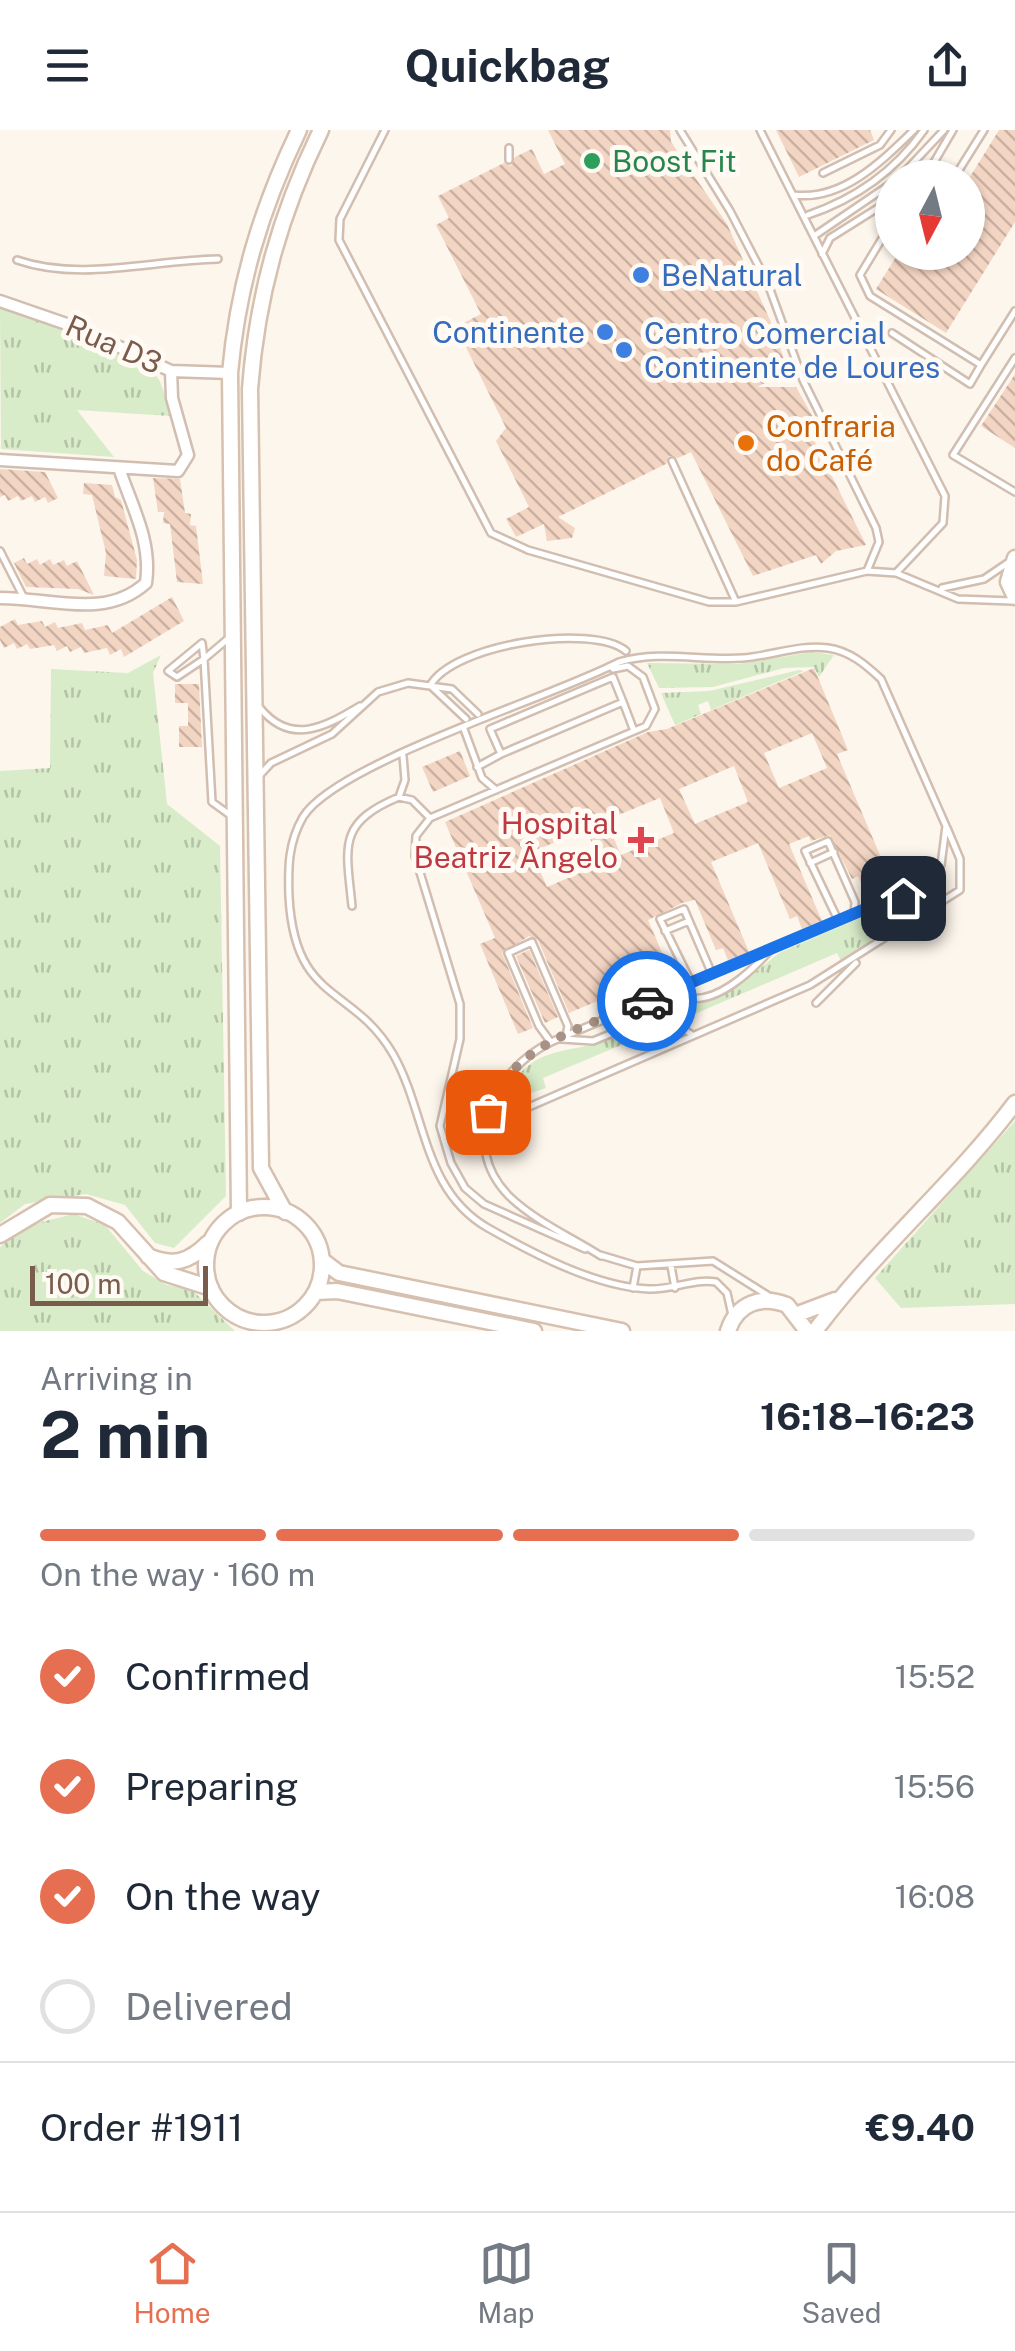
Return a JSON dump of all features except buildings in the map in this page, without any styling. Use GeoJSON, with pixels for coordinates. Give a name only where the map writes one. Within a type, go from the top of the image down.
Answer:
{"type":"FeatureCollection","features":[{"type":"Feature","properties":{"kind":"main road"},"geometry":{"type":"LineString","coordinates":[[238,1213],[230,373],[238,304],[255,234],[299,130]]}},
{"type":"Feature","properties":{"kind":"main road"},"geometry":{"type":"LineString","coordinates":[[285,1212],[261,1168],[249,462],[253,342],[281,221],[321,130]]}},
{"type":"Feature","properties":{"kind":"main road"},"geometry":{"type":"LineString","coordinates":[[1015,558],[1008,582],[1015,599]]}},
{"type":"Feature","properties":{"kind":"main road"},"geometry":{"type":"LineString","coordinates":[[815,1331],[836,1300],[956,1174],[1015,1103]]}},
{"type":"Feature","properties":{"kind":"main road"},"geometry":{"type":"LineString","coordinates":[[0,1236],[50,1205],[86,1206],[118,1222],[164,1273],[211,1288]]}},
{"type":"Feature","properties":{"kind":"main road"},"geometry":{"type":"LineString","coordinates":[[322,1260],[316,1292],[299,1312],[261,1324],[225,1309],[211,1288],[206,1259],[221,1226],[238,1213],[253,1208],[285,1212],[305,1224],[322,1260],[339,1273],[622,1331]]}},
{"type":"Feature","properties":{"kind":"main road"},"geometry":{"type":"LineString","coordinates":[[142,1253],[171,1263],[182,1262],[211,1241]]}},
{"type":"Feature","properties":{"kind":"main road"},"geometry":{"type":"LineString","coordinates":[[316,1292],[337,1291],[534,1331]]}},
{"type":"Feature","properties":{"kind":"main road"},"geometry":{"type":"LineString","coordinates":[[730,1325],[750,1303],[774,1300],[798,1314],[806,1331]]}},
{"type":"Feature","properties":{"kind":"main road"},"geometry":{"type":"LineString","coordinates":[[798,1314],[836,1300]]}},
{"type":"Feature","properties":{"kind":"street","name":"Rua D3"},"geometry":{"type":"LineString","coordinates":[[0,301],[81,328],[171,370],[230,373]]}},
{"type":"Feature","properties":{"kind":"street"},"geometry":{"type":"LineString","coordinates":[[0,460],[172,472],[188,462],[169,383],[171,370]]}},
{"type":"Feature","properties":{"kind":"street"},"geometry":{"type":"LineString","coordinates":[[0,598],[100,604],[126,600],[146,582],[149,560],[119,468]]}},
{"type":"Feature","properties":{"kind":"lane"},"geometry":{"type":"LineString","coordinates":[[385,130],[340,219],[339,240],[490,533],[528,550],[709,602],[736,602],[867,571],[896,573],[977,602],[1015,599]]}},
{"type":"Feature","properties":{"kind":"lane"},"geometry":{"type":"LineString","coordinates":[[680,130],[730,210],[768,284],[803,380],[876,528],[880,542],[867,571]]}},
{"type":"Feature","properties":{"kind":"lane"},"geometry":{"type":"LineString","coordinates":[[760,130],[946,496],[943,523],[896,573]]}},
{"type":"Feature","properties":{"kind":"lane"},"geometry":{"type":"LineString","coordinates":[[824,172],[880,145],[891,130]]}},
{"type":"Feature","properties":{"kind":"lane"},"geometry":{"type":"LineString","coordinates":[[900,130],[907,137]]}},
{"type":"Feature","properties":{"kind":"lane"},"geometry":{"type":"LineString","coordinates":[[792,195],[829,194],[870,169],[914,130]]}},
{"type":"Feature","properties":{"kind":"lane"},"geometry":{"type":"LineString","coordinates":[[808,215],[838,205],[871,184],[908,152],[924,130]]}},
{"type":"Feature","properties":{"kind":"lane"},"geometry":{"type":"LineString","coordinates":[[916,160],[944,130]]}},
{"type":"Feature","properties":{"kind":"lane"},"geometry":{"type":"LineString","coordinates":[[935,160],[953,130]]}},
{"type":"Feature","properties":{"kind":"lane"},"geometry":{"type":"LineString","coordinates":[[965,160],[984,130]]}},
{"type":"Feature","properties":{"kind":"lane"},"geometry":{"type":"LineString","coordinates":[[508,148],[509,160]]}},
{"type":"Feature","properties":{"kind":"lane"},"geometry":{"type":"LineString","coordinates":[[817,234],[838,216],[875,198]]}},
{"type":"Feature","properties":{"kind":"lane"},"geometry":{"type":"LineString","coordinates":[[822,254],[830,238],[875,210]]}},
{"type":"Feature","properties":{"kind":"lane"},"geometry":{"type":"LineString","coordinates":[[875,250],[860,274],[870,296],[981,365]]}},
{"type":"Feature","properties":{"kind":"lane"},"geometry":{"type":"LineString","coordinates":[[17,260],[38,268],[118,268],[218,259]]}},
{"type":"Feature","properties":{"kind":"lane"},"geometry":{"type":"LineString","coordinates":[[892,334],[970,384],[1015,311]]}},
{"type":"Feature","properties":{"kind":"lane"},"geometry":{"type":"LineString","coordinates":[[1015,358],[954,454],[1015,492]]}},
{"type":"Feature","properties":{"kind":"lane"},"geometry":{"type":"LineString","coordinates":[[672,461],[736,602]]}},
{"type":"Feature","properties":{"kind":"lane"},"geometry":{"type":"LineString","coordinates":[[0,552],[24,598]]}},
{"type":"Feature","properties":{"kind":"lane"},"geometry":{"type":"LineString","coordinates":[[935,588],[952,589],[984,579],[1015,558]]}},
{"type":"Feature","properties":{"kind":"lane"},"geometry":{"type":"LineString","coordinates":[[232,636],[204,658],[176,677],[168,671],[202,644],[204,658],[212,802],[236,818]]}},
{"type":"Feature","properties":{"kind":"lane"},"geometry":{"type":"LineString","coordinates":[[430,686],[436,674],[460,658],[498,646],[600,639],[626,652]]}},
{"type":"Feature","properties":{"kind":"lane"},"geometry":{"type":"LineString","coordinates":[[485,1126],[527,1104],[810,985],[962,885],[960,859],[882,679],[840,651],[809,647],[728,658],[661,654],[636,657],[347,780],[304,816],[287,858],[291,931],[300,956],[314,979],[390,1050],[409,1087],[436,1176],[455,1202],[485,1227],[607,1282],[633,1288],[675,1288],[706,1280],[716,1282],[727,1293],[730,1325]]}},
{"type":"Feature","properties":{"kind":"lane"},"geometry":{"type":"LineString","coordinates":[[602,671],[628,666],[643,677],[654,716],[634,732],[430,818],[416,836],[416,856],[460,1004],[460,1040],[440,1126],[451,1163],[465,1188],[484,1204],[601,1256],[636,1266],[712,1261],[774,1300]]}},
{"type":"Feature","properties":{"kind":"lane"},"geometry":{"type":"LineString","coordinates":[[502,754],[490,729],[613,677],[634,732]]}},
{"type":"Feature","properties":{"kind":"lane"},"geometry":{"type":"LineString","coordinates":[[253,694],[276,725],[302,732],[327,726],[393,686],[452,689],[478,714]]}},
{"type":"Feature","properties":{"kind":"lane"},"geometry":{"type":"LineString","coordinates":[[430,686],[466,719]]}},
{"type":"Feature","properties":{"kind":"lane"},"geometry":{"type":"LineString","coordinates":[[478,768],[622,702]]}},
{"type":"Feature","properties":{"kind":"lane"},"geometry":{"type":"LineString","coordinates":[[254,788],[272,764],[324,739],[362,705]]}},
{"type":"Feature","properties":{"kind":"lane"},"geometry":{"type":"LineString","coordinates":[[464,729],[478,768],[496,790]]}},
{"type":"Feature","properties":{"kind":"lane"},"geometry":{"type":"LineString","coordinates":[[400,797],[405,780],[403,754]]}},
{"type":"Feature","properties":{"kind":"lane"},"geometry":{"type":"LineString","coordinates":[[352,906],[348,858],[351,830],[365,813],[400,797],[412,800],[430,818]]}},
{"type":"Feature","properties":{"kind":"lane"},"geometry":{"type":"LineString","coordinates":[[601,1256],[510,1196],[493,1172],[485,1126],[499,1084],[525,1056],[559,1039],[896,896],[934,874],[946,852],[946,826]]}},
{"type":"Feature","properties":{"kind":"lane"},"geometry":{"type":"LineString","coordinates":[[838,921],[804,851],[828,840],[856,902],[854,914]]}},
{"type":"Feature","properties":{"kind":"lane"},"geometry":{"type":"LineString","coordinates":[[810,863],[834,852]]}},
{"type":"Feature","properties":{"kind":"lane"},"geometry":{"type":"LineString","coordinates":[[896,896],[907,901],[915,917]]}},
{"type":"Feature","properties":{"kind":"lane"},"geometry":{"type":"LineString","coordinates":[[691,983],[660,919],[684,909],[712,974]]}},
{"type":"Feature","properties":{"kind":"lane"},"geometry":{"type":"LineString","coordinates":[[666,931],[689,921]]}},
{"type":"Feature","properties":{"kind":"lane"},"geometry":{"type":"LineString","coordinates":[[559,1039],[568,1026],[532,942],[508,953],[539,1026],[559,1039],[598,1040],[646,1019],[650,1012]]}},
{"type":"Feature","properties":{"kind":"lane"},"geometry":{"type":"LineString","coordinates":[[685,997],[698,998],[740,980],[771,949]]}},
{"type":"Feature","properties":{"kind":"lane"},"geometry":{"type":"LineString","coordinates":[[816,1004],[864,953]]}},
{"type":"Feature","properties":{"kind":"lane"},"geometry":{"type":"LineString","coordinates":[[668,992],[685,1032],[694,1034]]}},
{"type":"Feature","properties":{"kind":"lane"},"geometry":{"type":"LineString","coordinates":[[659,996],[675,1034],[672,1044]]}},
{"type":"Feature","properties":{"kind":"lane"},"geometry":{"type":"LineString","coordinates":[[499,1084],[506,1101],[527,1104]]}},
{"type":"Feature","properties":{"kind":"lane"},"geometry":{"type":"LineString","coordinates":[[633,1288],[636,1266]]}},
{"type":"Feature","properties":{"kind":"lane"},"geometry":{"type":"LineString","coordinates":[[671,1266],[675,1288]]}},
{"type":"Feature","properties":{"kind":"green space"},"geometry":{"type":"Polygon","coordinates":[[[0,309],[81,334],[142,363],[160,381],[170,416],[77,410],[114,457],[1,449],[0,309]]]}},
{"type":"Feature","properties":{"kind":"green space"},"geometry":{"type":"Polygon","coordinates":[[[812,652],[834,655],[819,677],[814,667],[784,668],[713,687],[659,688],[647,663],[739,664],[812,652]]]}},
{"type":"Feature","properties":{"kind":"green space"},"geometry":{"type":"Polygon","coordinates":[[[161,655],[153,673],[167,804],[220,846],[226,1196],[174,1248],[155,1243],[125,1205],[86,1194],[25,1204],[0,1223],[0,771],[50,768],[51,669],[128,673],[161,655]]]}},
{"type":"Feature","properties":{"kind":"green space"},"geometry":{"type":"Polygon","coordinates":[[[804,671],[711,710],[708,701],[698,705],[701,714],[675,725],[661,693],[709,691],[804,671]]]}},
{"type":"Feature","properties":{"kind":"green space"},"geometry":{"type":"Polygon","coordinates":[[[895,903],[907,910],[903,918],[843,965],[837,953],[690,1016],[687,1006],[742,983],[779,953],[895,903]]]}},
{"type":"Feature","properties":{"kind":"green space"},"geometry":{"type":"Polygon","coordinates":[[[655,1019],[659,1029],[543,1078],[546,1088],[515,1098],[510,1087],[519,1074],[540,1058],[609,1040],[655,1019]]]}},
{"type":"Feature","properties":{"kind":"green space"},"geometry":{"type":"Polygon","coordinates":[[[1015,1121],[1015,1304],[901,1308],[875,1278],[1015,1121]]]}},
{"type":"Feature","properties":{"kind":"green space"},"geometry":{"type":"Polygon","coordinates":[[[74,1214],[105,1225],[143,1271],[167,1285],[191,1289],[235,1331],[0,1331],[0,1247],[29,1225],[74,1214]]]}},
{"type":"Feature","properties":{"kind":"way so far"},"geometry":{"type":"LineString","coordinates":[[488,1112],[499,1084],[525,1056],[647,1001]]}},
{"type":"Feature","properties":{"kind":"place","name":"Boost Fit"},"geometry":{"type":"Point","coordinates":[592,161]}},
{"type":"Feature","properties":{"kind":"place","name":"BeNatural"},"geometry":{"type":"Point","coordinates":[641,275]}},
{"type":"Feature","properties":{"kind":"place","name":"Continente"},"geometry":{"type":"Point","coordinates":[605,332]}},
{"type":"Feature","properties":{"kind":"place","name":"Centro Comercial Continente de Loures"},"geometry":{"type":"Point","coordinates":[624,350]}},
{"type":"Feature","properties":{"kind":"place","name":"Confraria do Café"},"geometry":{"type":"Point","coordinates":[746,443]}},
{"type":"Feature","properties":{"kind":"place","name":"Hospital Beatriz Ângelo"},"geometry":{"type":"Point","coordinates":[641,840]}},
{"type":"Feature","properties":{"kind":"route"},"geometry":{"type":"LineString","coordinates":[[647,1001],[896,896],[903,898]]}}]}
